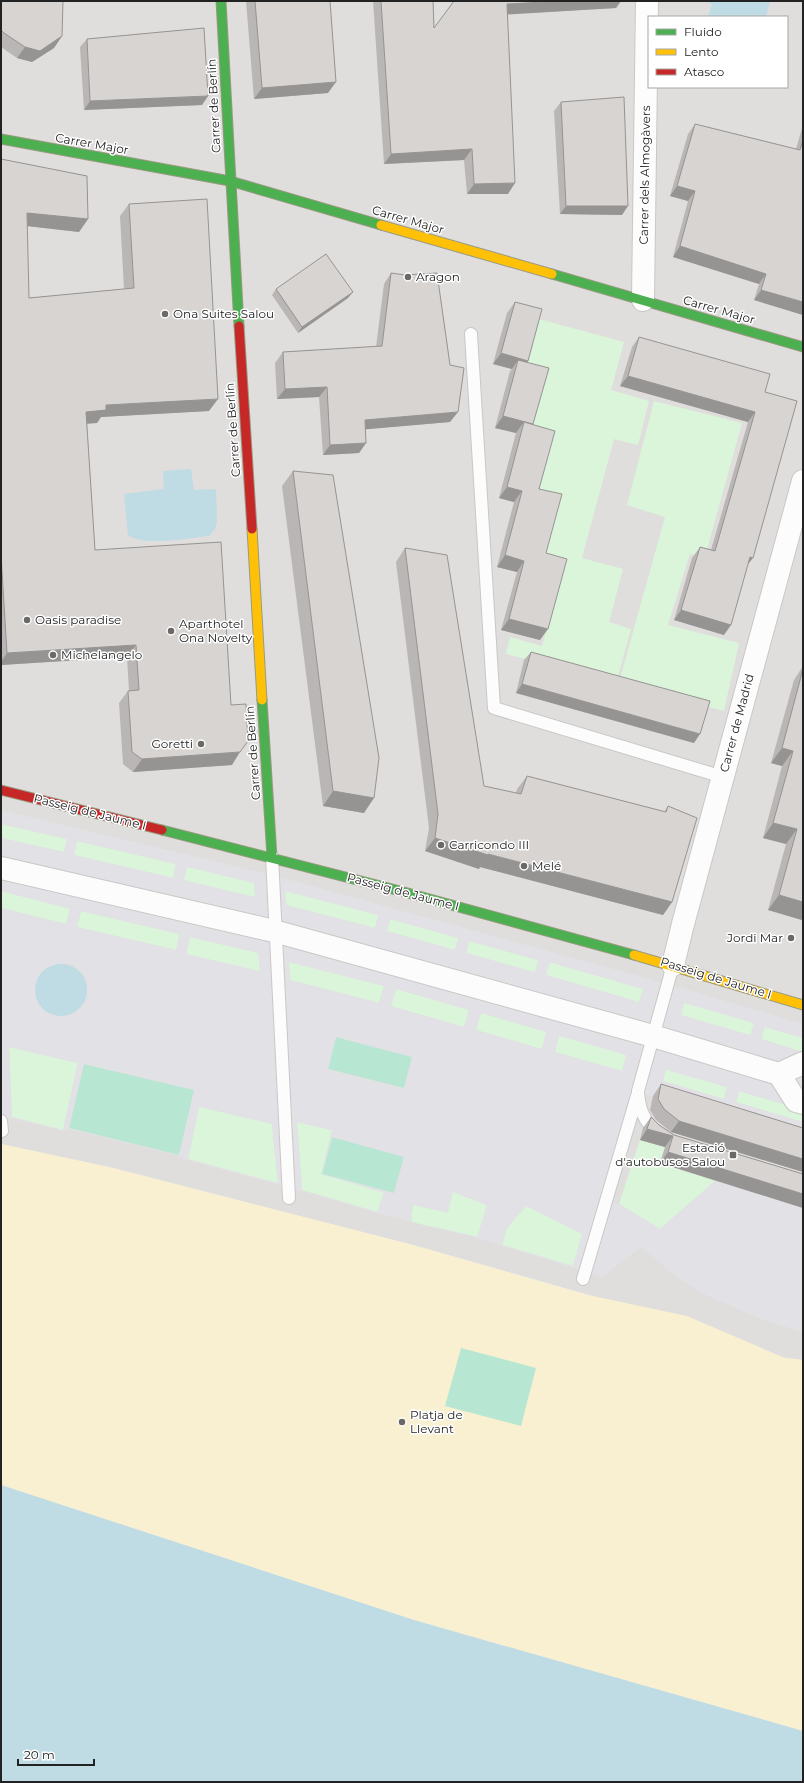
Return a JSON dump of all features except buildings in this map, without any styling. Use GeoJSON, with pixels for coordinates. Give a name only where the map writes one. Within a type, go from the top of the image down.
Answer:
{"type":"FeatureCollection","features":[{"type":"Feature","properties":{"kind":"street","name":"Carrer de Berlín"},"geometry":{"type":"LineString","coordinates":[[221,1],[230,181],[272,857]]}},
{"type":"Feature","properties":{"kind":"street","name":"Carrer dels Almogàvers"},"geometry":{"type":"LineString","coordinates":[[643,300],[648,1]]}},
{"type":"Feature","properties":{"kind":"street","name":"Carrer Major"},"geometry":{"type":"LineString","coordinates":[[1,139],[230,181],[803,347]]}},
{"type":"Feature","properties":{"kind":"street","name":"Carrer de Madrid"},"geometry":{"type":"LineString","coordinates":[[673,965],[681,929],[803,480]]}},
{"type":"Feature","properties":{"kind":"street","name":"Passeig de Jaume I"},"geometry":{"type":"LineString","coordinates":[[1,790],[272,857],[673,965],[803,1005]]}},
{"type":"Feature","properties":{"kind":"street"},"geometry":{"type":"LineString","coordinates":[[1,868],[274,931],[653,1036],[779,1074],[796,1101],[803,1103]]}},
{"type":"Feature","properties":{"kind":"street"},"geometry":{"type":"LineString","coordinates":[[779,1074],[803,1063]]}},
{"type":"Feature","properties":{"kind":"lane"},"geometry":{"type":"LineString","coordinates":[[472,334],[494,708],[723,777]]}},
{"type":"Feature","properties":{"kind":"lane"},"geometry":{"type":"LineString","coordinates":[[272,857],[274,931],[289,1198]]}},
{"type":"Feature","properties":{"kind":"lane"},"geometry":{"type":"LineString","coordinates":[[583,1279],[638,1092],[673,965]]}},
{"type":"Feature","properties":{"kind":"lane"},"geometry":{"type":"LineString","coordinates":[[638,1092],[642,1114],[648,1124],[657,1133],[668,1139]]}},
{"type":"Feature","properties":{"kind":"shaded area"},"geometry":{"type":"Polygon","coordinates":[[[1,1],[803,1],[803,1360],[785,1358],[582,1293],[413,1245],[113,1168],[1,1144],[1,1]]]}},
{"type":"Feature","properties":{"kind":"shaded area"},"geometry":{"type":"Polygon","coordinates":[[[1,810],[272,875],[668,984],[803,1024],[803,1038],[765,1027],[761,1039],[803,1052],[803,1110],[739,1091],[736,1102],[803,1122],[803,1142],[639,1092],[606,1200],[619,1204],[660,1229],[715,1181],[803,1208],[803,1332],[763,1320],[706,1295],[679,1279],[641,1247],[602,1277],[477,1238],[433,1227],[477,1237],[487,1205],[453,1192],[448,1213],[413,1205],[411,1222],[187,1160],[179,1156],[68,1129],[63,1131],[12,1119],[1,1119],[1,908],[66,924],[70,909],[1,891],[1,838],[64,852],[67,839],[1,824],[1,810]],[[77,841],[74,855],[173,878],[176,864],[77,841]],[[187,867],[184,880],[255,897],[254,883],[187,867]],[[285,891],[286,905],[375,928],[378,915],[285,891]],[[81,911],[77,927],[176,950],[179,934],[81,911]],[[390,919],[387,931],[455,950],[458,938],[390,919]],[[190,937],[186,954],[260,971],[258,953],[190,937]],[[469,941],[466,953],[535,972],[538,960],[469,941]],[[289,962],[290,980],[380,1003],[384,986],[289,962]],[[550,962],[546,975],[639,1002],[643,989],[550,962]],[[65,963],[44,969],[36,982],[35,989],[39,1004],[50,1013],[84,1004],[87,997],[87,982],[84,975],[73,965],[65,963]],[[396,989],[391,1006],[464,1027],[469,1010],[396,989]],[[684,1003],[681,1015],[750,1035],[754,1023],[684,1003]],[[481,1013],[476,1030],[542,1049],[546,1032],[481,1013]],[[559,1036],[555,1052],[622,1071],[626,1055],[559,1036]],[[336,1037],[328,1069],[404,1088],[412,1057],[336,1037]],[[9,1047],[12,1118],[63,1130],[78,1063],[9,1047]],[[84,1064],[69,1128],[179,1155],[194,1090],[84,1064]],[[666,1070],[663,1081],[724,1099],[727,1087],[666,1070]],[[199,1107],[188,1159],[278,1183],[272,1124],[199,1107]],[[297,1122],[302,1190],[377,1212],[384,1193],[321,1174],[332,1130],[297,1122]],[[332,1137],[322,1174],[394,1193],[404,1157],[332,1137]],[[526,1206],[507,1228],[502,1245],[573,1266],[582,1234],[526,1206]]]}},
{"type":"Feature","properties":{"kind":"sand","name":"Platja de Llevant"},"geometry":{"type":"Polygon","coordinates":[[[1,1144],[113,1168],[413,1245],[588,1295],[687,1316],[785,1358],[803,1360],[803,1731],[414,1620],[1,1485],[1,1144]]]}},
{"type":"Feature","properties":{"kind":"green space"},"geometry":{"type":"Polygon","coordinates":[[[539,319],[624,342],[611,390],[649,401],[638,445],[614,439],[582,558],[623,569],[609,622],[631,629],[616,684],[506,654],[510,637],[542,646],[564,565],[544,559],[528,434],[525,370],[539,319]]]}},
{"type":"Feature","properties":{"kind":"green space"},"geometry":{"type":"Polygon","coordinates":[[[654,401],[742,423],[705,557],[690,554],[668,625],[739,643],[724,711],[619,682],[665,517],[627,505],[654,401]]]}},
{"type":"Feature","properties":{"kind":"green space"},"geometry":{"type":"Polygon","coordinates":[[[1,824],[67,839],[64,852],[1,838],[1,824]]]}},
{"type":"Feature","properties":{"kind":"green space"},"geometry":{"type":"Polygon","coordinates":[[[77,841],[176,864],[173,878],[74,855],[77,841]]]}},
{"type":"Feature","properties":{"kind":"green space"},"geometry":{"type":"Polygon","coordinates":[[[187,866],[254,883],[255,898],[183,880],[187,866]]]}},
{"type":"Feature","properties":{"kind":"green space"},"geometry":{"type":"Polygon","coordinates":[[[1,891],[70,908],[66,924],[1,908],[1,891]]]}},
{"type":"Feature","properties":{"kind":"green space"},"geometry":{"type":"Polygon","coordinates":[[[285,891],[379,915],[375,928],[286,905],[285,891]]]}},
{"type":"Feature","properties":{"kind":"green space"},"geometry":{"type":"Polygon","coordinates":[[[81,911],[180,934],[176,950],[77,927],[81,911]]]}},
{"type":"Feature","properties":{"kind":"green space"},"geometry":{"type":"Polygon","coordinates":[[[390,919],[459,938],[455,950],[386,931],[390,919]]]}},
{"type":"Feature","properties":{"kind":"green space"},"geometry":{"type":"Polygon","coordinates":[[[190,937],[259,953],[260,972],[186,954],[190,937]]]}},
{"type":"Feature","properties":{"kind":"green space"},"geometry":{"type":"Polygon","coordinates":[[[469,941],[538,960],[535,973],[466,953],[469,941]]]}},
{"type":"Feature","properties":{"kind":"green space"},"geometry":{"type":"Polygon","coordinates":[[[289,962],[384,986],[379,1003],[290,980],[289,962]]]}},
{"type":"Feature","properties":{"kind":"green space"},"geometry":{"type":"Polygon","coordinates":[[[549,962],[643,989],[639,1002],[545,975],[549,962]]]}},
{"type":"Feature","properties":{"kind":"green space"},"geometry":{"type":"Polygon","coordinates":[[[396,989],[469,1010],[464,1027],[391,1006],[396,989]]]}},
{"type":"Feature","properties":{"kind":"green space"},"geometry":{"type":"Polygon","coordinates":[[[684,1002],[754,1023],[750,1036],[681,1015],[684,1002]]]}},
{"type":"Feature","properties":{"kind":"green space"},"geometry":{"type":"Polygon","coordinates":[[[481,1013],[547,1032],[542,1049],[476,1030],[481,1013]]]}},
{"type":"Feature","properties":{"kind":"green space"},"geometry":{"type":"Polygon","coordinates":[[[765,1027],[803,1038],[803,1052],[761,1039],[765,1027]]]}},
{"type":"Feature","properties":{"kind":"green space"},"geometry":{"type":"Polygon","coordinates":[[[559,1035],[627,1055],[622,1071],[555,1052],[559,1035]]]}},
{"type":"Feature","properties":{"kind":"green space"},"geometry":{"type":"Polygon","coordinates":[[[336,1037],[412,1057],[404,1088],[328,1069],[336,1037]]]}},
{"type":"Feature","properties":{"kind":"green space"},"geometry":{"type":"Polygon","coordinates":[[[9,1047],[78,1063],[63,1130],[12,1117],[9,1047]]]}},
{"type":"Feature","properties":{"kind":"green space"},"geometry":{"type":"Polygon","coordinates":[[[84,1064],[195,1090],[179,1155],[69,1128],[84,1064]]]}},
{"type":"Feature","properties":{"kind":"green space"},"geometry":{"type":"Polygon","coordinates":[[[666,1069],[727,1087],[724,1099],[662,1081],[666,1069]]]}},
{"type":"Feature","properties":{"kind":"green space"},"geometry":{"type":"Polygon","coordinates":[[[739,1091],[803,1110],[803,1122],[736,1102],[739,1091]]]}},
{"type":"Feature","properties":{"kind":"green space"},"geometry":{"type":"Polygon","coordinates":[[[199,1106],[272,1124],[278,1184],[188,1159],[199,1106]]]}},
{"type":"Feature","properties":{"kind":"green space"},"geometry":{"type":"Polygon","coordinates":[[[297,1122],[332,1130],[331,1137],[384,1193],[377,1212],[302,1190],[297,1122]]]}},
{"type":"Feature","properties":{"kind":"green space"},"geometry":{"type":"Polygon","coordinates":[[[332,1137],[404,1157],[394,1193],[322,1174],[332,1137]]]}},
{"type":"Feature","properties":{"kind":"green space"},"geometry":{"type":"Polygon","coordinates":[[[640,1140],[665,1147],[660,1163],[715,1181],[660,1229],[619,1204],[640,1140]]]}},
{"type":"Feature","properties":{"kind":"green space"},"geometry":{"type":"Polygon","coordinates":[[[453,1192],[487,1205],[478,1237],[411,1222],[413,1205],[453,1192]]]}},
{"type":"Feature","properties":{"kind":"green space"},"geometry":{"type":"Polygon","coordinates":[[[526,1206],[583,1234],[573,1266],[502,1245],[507,1228],[526,1206]]]}},
{"type":"Feature","properties":{"kind":"green space"},"geometry":{"type":"Polygon","coordinates":[[[461,1348],[536,1368],[521,1426],[445,1406],[461,1348]]]}},
{"type":"Feature","properties":{"kind":"water"},"geometry":{"type":"Polygon","coordinates":[[[706,1],[770,1],[766,16],[708,16],[712,4],[706,1]]]}},
{"type":"Feature","properties":{"kind":"water"},"geometry":{"type":"Polygon","coordinates":[[[191,469],[194,490],[216,489],[217,521],[215,529],[209,536],[156,541],[136,539],[128,535],[124,494],[164,489],[163,471],[191,469]]]}},
{"type":"Feature","properties":{"kind":"water"},"geometry":{"type":"Polygon","coordinates":[[[56,964],[66,964],[80,971],[87,985],[87,995],[80,1009],[66,1016],[56,1016],[46,1012],[39,1005],[35,995],[35,985],[39,975],[46,968],[56,964]]]}},
{"type":"Feature","properties":{"kind":"water"},"geometry":{"type":"Polygon","coordinates":[[[1,1485],[414,1620],[803,1731],[803,1782],[1,1782],[1,1485]]]}},
{"type":"Feature","properties":{"kind":"traffic: fast"},"geometry":{"type":"LineString","coordinates":[[221,1],[239,326]]}},
{"type":"Feature","properties":{"kind":"traffic: fast"},"geometry":{"type":"LineString","coordinates":[[1,139],[230,181],[381,225]]}},
{"type":"Feature","properties":{"kind":"traffic: fast"},"geometry":{"type":"LineString","coordinates":[[552,274],[803,347]]}},
{"type":"Feature","properties":{"kind":"traffic: fast"},"geometry":{"type":"LineString","coordinates":[[262,700],[272,857]]}},
{"type":"Feature","properties":{"kind":"traffic: fast"},"geometry":{"type":"LineString","coordinates":[[162,830],[404,892],[634,955]]}},
{"type":"Feature","properties":{"kind":"traffic: slow"},"geometry":{"type":"LineString","coordinates":[[381,225],[552,274]]}},
{"type":"Feature","properties":{"kind":"traffic: slow"},"geometry":{"type":"LineString","coordinates":[[252,529],[262,700]]}},
{"type":"Feature","properties":{"kind":"traffic: slow"},"geometry":{"type":"LineString","coordinates":[[634,955],[803,1005]]}},
{"type":"Feature","properties":{"kind":"traffic: jam"},"geometry":{"type":"LineString","coordinates":[[239,326],[252,529]]}},
{"type":"Feature","properties":{"kind":"traffic: jam"},"geometry":{"type":"LineString","coordinates":[[1,790],[162,830]]}},
{"type":"Feature","properties":{"kind":"place","name":"Aragon"},"geometry":{"type":"Point","coordinates":[408,277]}},
{"type":"Feature","properties":{"kind":"place","name":"Ona Suites Salou"},"geometry":{"type":"Point","coordinates":[165,314]}},
{"type":"Feature","properties":{"kind":"place","name":"Oasis paradise"},"geometry":{"type":"Point","coordinates":[27,620]}},
{"type":"Feature","properties":{"kind":"place","name":"Aparthotel Ona Novelty"},"geometry":{"type":"Point","coordinates":[171,631]}},
{"type":"Feature","properties":{"kind":"place","name":"Michelangelo"},"geometry":{"type":"Point","coordinates":[53,655]}},
{"type":"Feature","properties":{"kind":"place","name":"Goretti"},"geometry":{"type":"Point","coordinates":[201,744]}},
{"type":"Feature","properties":{"kind":"place","name":"Carricondo III"},"geometry":{"type":"Point","coordinates":[441,845]}},
{"type":"Feature","properties":{"kind":"place","name":"Melé"},"geometry":{"type":"Point","coordinates":[524,866]}},
{"type":"Feature","properties":{"kind":"place","name":"Jordi Mar"},"geometry":{"type":"Point","coordinates":[791,938]}},
{"type":"Feature","properties":{"kind":"place","name":"Estació d'autobusos Salou"},"geometry":{"type":"Point","coordinates":[733,1155]}},
{"type":"Feature","properties":{"kind":"place","name":"Platja de Llevant"},"geometry":{"type":"Point","coordinates":[402,1422]}}]}
